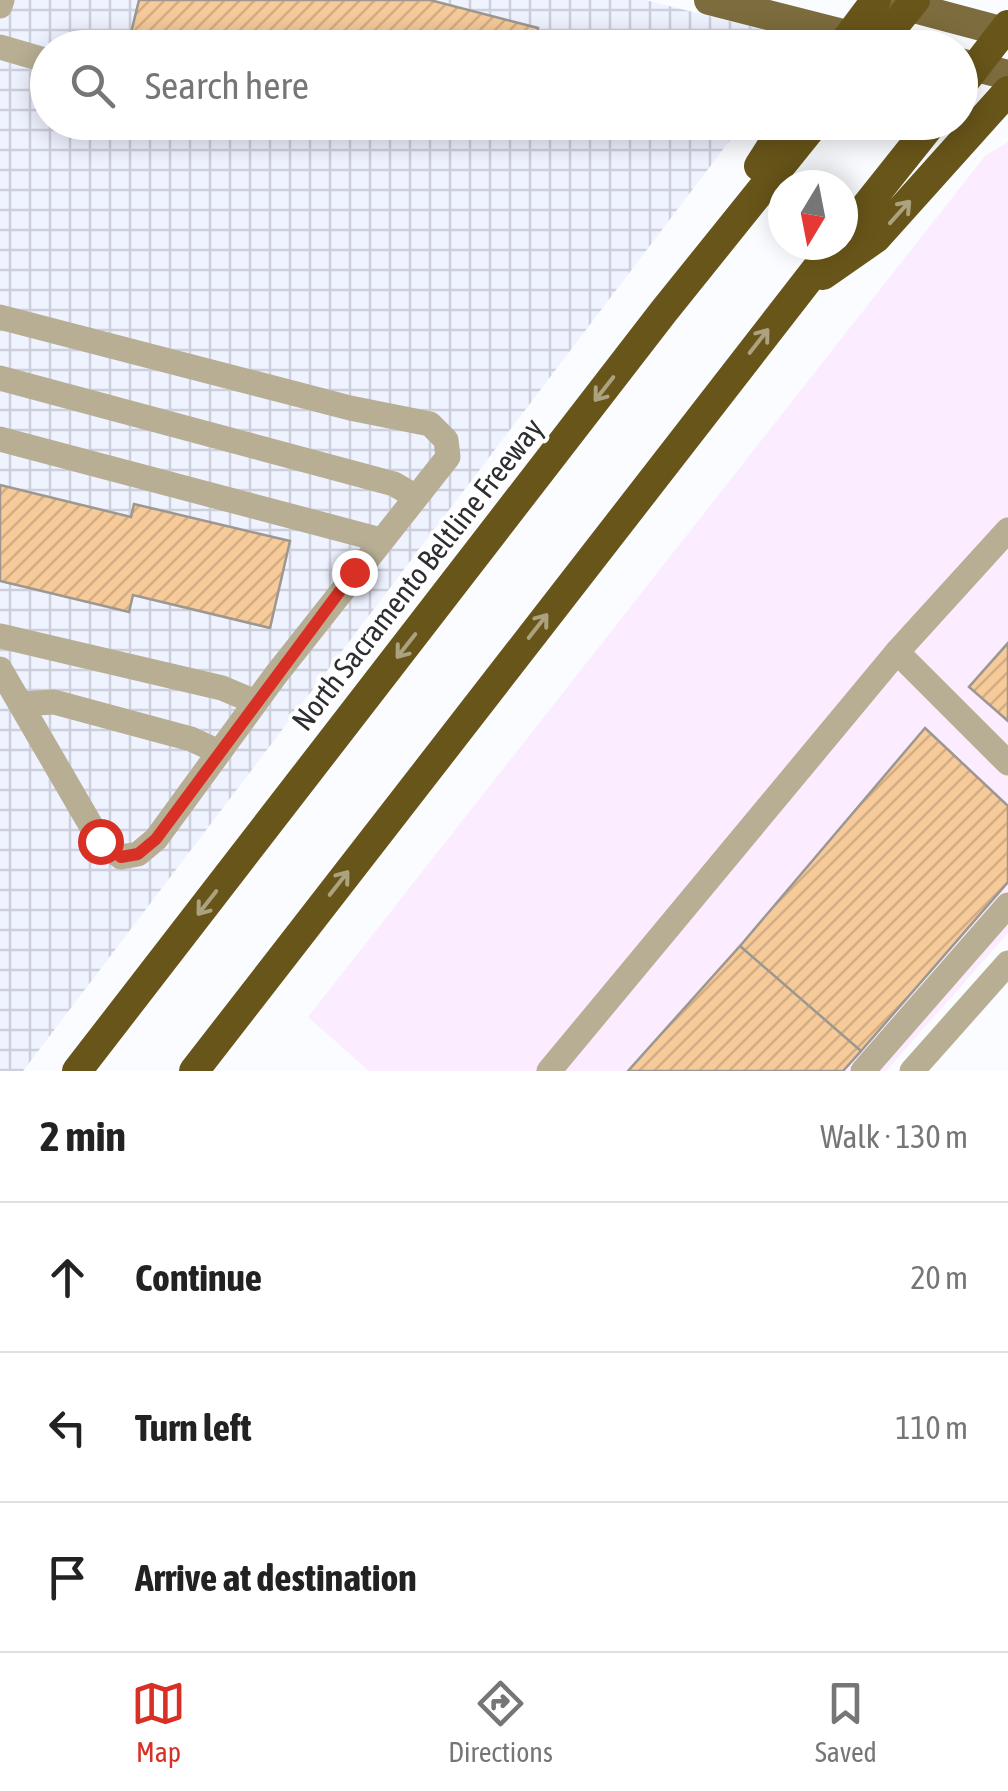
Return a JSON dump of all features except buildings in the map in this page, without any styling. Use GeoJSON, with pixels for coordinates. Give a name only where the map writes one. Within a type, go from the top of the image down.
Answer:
{"type":"FeatureCollection","features":[{"type":"Feature","properties":{"kind":"highway"},"geometry":{"type":"LineString","coordinates":[[854,30],[876,0]]}},
{"type":"Feature","properties":{"kind":"highway"},"geometry":{"type":"LineString","coordinates":[[891,30],[915,0]]}},
{"type":"Feature","properties":{"kind":"highway"},"geometry":{"type":"LineString","coordinates":[[978,64],[1008,25]]}},
{"type":"Feature","properties":{"kind":"highway"},"geometry":{"type":"LineString","coordinates":[[978,124],[1008,91]]}},
{"type":"Feature","properties":{"kind":"highway"},"geometry":{"type":"LineString","coordinates":[[664,311],[776,140]]}},
{"type":"Feature","properties":{"kind":"highway","name":"North Sacramento Beltline Freeway"},"geometry":{"type":"LineString","coordinates":[[77,1071],[664,311],[802,140]]}},
{"type":"Feature","properties":{"kind":"highway"},"geometry":{"type":"LineString","coordinates":[[858,216],[919,140]]}},
{"type":"Feature","properties":{"kind":"highway"},"geometry":{"type":"LineString","coordinates":[[796,294],[876,238],[964,140]]}},
{"type":"Feature","properties":{"kind":"highway"},"geometry":{"type":"LineString","coordinates":[[194,1071],[823,260]]}},
{"type":"Feature","properties":{"kind":"main road"},"geometry":{"type":"LineString","coordinates":[[709,0],[827,30]]}},
{"type":"Feature","properties":{"kind":"main road"},"geometry":{"type":"LineString","coordinates":[[884,0],[1008,33]]}},
{"type":"Feature","properties":{"kind":"main road"},"geometry":{"type":"LineString","coordinates":[[978,68],[1008,75]]}},
{"type":"Feature","properties":{"kind":"lane"},"geometry":{"type":"LineString","coordinates":[[0,47],[30,56]]}},
{"type":"Feature","properties":{"kind":"lane"},"geometry":{"type":"LineString","coordinates":[[0,319],[350,408],[430,424],[446,440],[448,457],[255,702],[156,839],[138,854],[121,857],[100,841],[0,669]]}},
{"type":"Feature","properties":{"kind":"lane"},"geometry":{"type":"LineString","coordinates":[[0,378],[394,484],[416,497]]}},
{"type":"Feature","properties":{"kind":"lane"},"geometry":{"type":"LineString","coordinates":[[0,439],[381,540]]}},
{"type":"Feature","properties":{"kind":"lane"},"geometry":{"type":"LineString","coordinates":[[550,1071],[897,652],[1008,530]]}},
{"type":"Feature","properties":{"kind":"lane"},"geometry":{"type":"LineString","coordinates":[[0,636],[222,688],[255,702]]}},
{"type":"Feature","properties":{"kind":"lane"},"geometry":{"type":"LineString","coordinates":[[897,652],[1008,762]]}},
{"type":"Feature","properties":{"kind":"lane"},"geometry":{"type":"LineString","coordinates":[[21,704],[54,702],[191,739],[218,752]]}},
{"type":"Feature","properties":{"kind":"lane"},"geometry":{"type":"LineString","coordinates":[[863,1071],[1008,904]]}},
{"type":"Feature","properties":{"kind":"lane"},"geometry":{"type":"LineString","coordinates":[[912,1071],[1008,963]]}},
{"type":"Feature","properties":{"kind":"shaded area"},"geometry":{"type":"Polygon","coordinates":[[[0,0],[645,0],[765,30],[30,30],[30,140],[730,140],[23,1071],[0,1071],[0,0]]]}},
{"type":"Feature","properties":{"kind":"shaded area"},"geometry":{"type":"Polygon","coordinates":[[[1008,142],[1008,933],[886,1071],[369,1071],[308,1017],[985,156],[1008,142]]]}},
{"type":"Feature","properties":{"kind":"route"},"geometry":{"type":"LineString","coordinates":[[100,841],[121,857],[138,854],[156,839],[354,572]]}}]}
